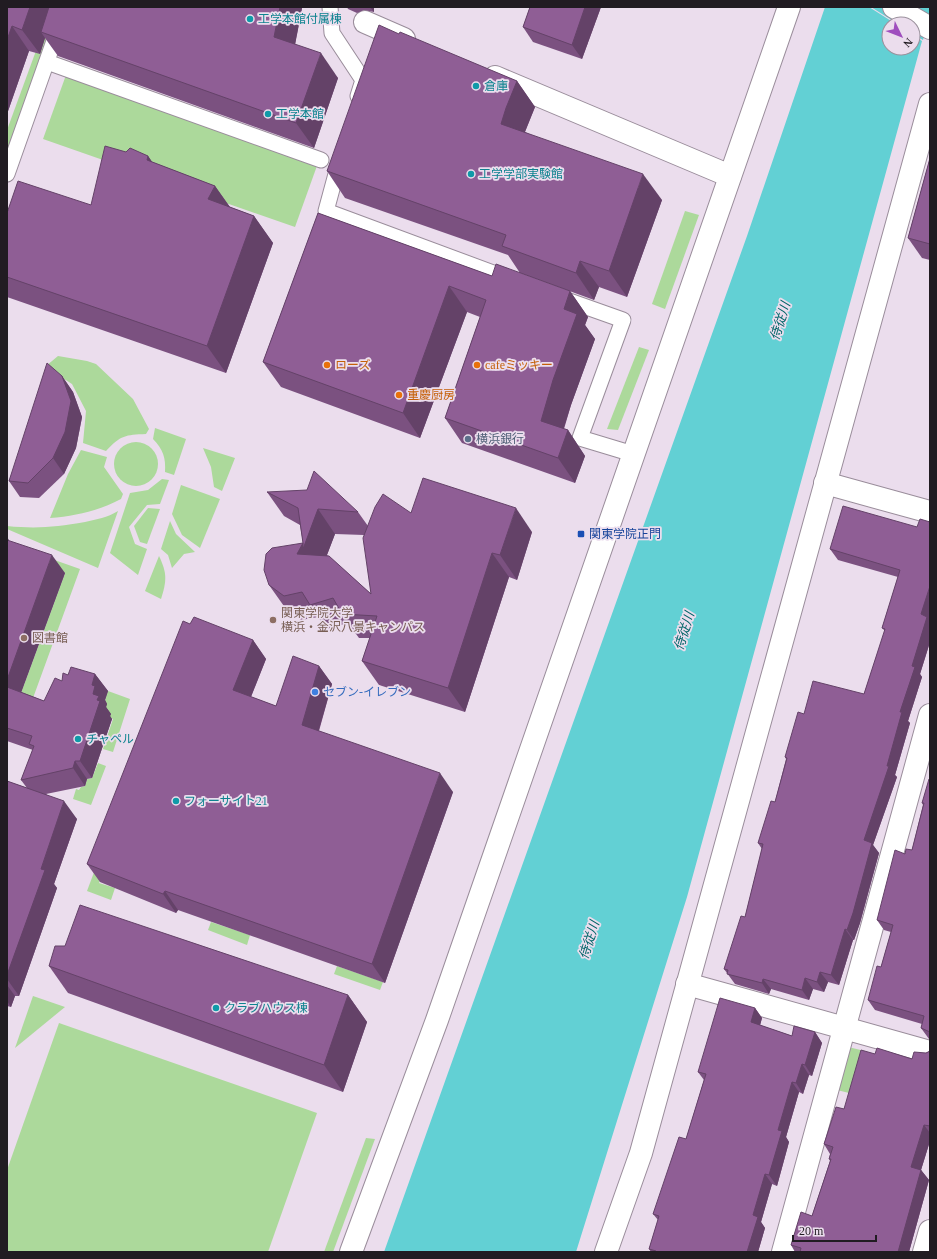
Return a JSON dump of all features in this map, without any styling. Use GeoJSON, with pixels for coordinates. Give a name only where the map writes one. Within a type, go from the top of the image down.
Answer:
{"type":"FeatureCollection","features":[{"type":"Feature","properties":{"kind":"street"},"geometry":{"type":"LineString","coordinates":[[351,1252],[437,1020],[789,7]]}},
{"type":"Feature","properties":{"kind":"street"},"geometry":{"type":"LineString","coordinates":[[894,7],[927,26]]}},
{"type":"Feature","properties":{"kind":"street"},"geometry":{"type":"LineString","coordinates":[[365,22],[423,47]]}},
{"type":"Feature","properties":{"kind":"street"},"geometry":{"type":"LineString","coordinates":[[474,68],[730,176]]}},
{"type":"Feature","properties":{"kind":"street"},"geometry":{"type":"LineString","coordinates":[[606,1252],[641,1152],[930,104]]}},
{"type":"Feature","properties":{"kind":"street"},"geometry":{"type":"LineString","coordinates":[[826,483],[930,512]]}},
{"type":"Feature","properties":{"kind":"street"},"geometry":{"type":"LineString","coordinates":[[783,1252],[930,715]]}},
{"type":"Feature","properties":{"kind":"street"},"geometry":{"type":"LineString","coordinates":[[687,984],[845,1030],[930,1052]]}},
{"type":"Feature","properties":{"kind":"street"},"geometry":{"type":"LineString","coordinates":[[924,1252],[930,1231]]}},
{"type":"Feature","properties":{"kind":"lane"},"geometry":{"type":"LineString","coordinates":[[7,174],[66,7]]}},
{"type":"Feature","properties":{"kind":"lane"},"geometry":{"type":"LineString","coordinates":[[330,7],[332,33],[363,80],[354,111]]}},
{"type":"Feature","properties":{"kind":"lane"},"geometry":{"type":"LineString","coordinates":[[47,62],[321,160]]}},
{"type":"Feature","properties":{"kind":"lane"},"geometry":{"type":"LineString","coordinates":[[343,149],[326,211],[528,285]]}},
{"type":"Feature","properties":{"kind":"lane"},"geometry":{"type":"LineString","coordinates":[[550,294],[622,320],[580,438],[633,454]]}},
{"type":"Feature","properties":{"kind":"green space"},"geometry":{"type":"Polygon","coordinates":[[[52,7],[62,7],[7,158],[7,130],[52,7]]]}},
{"type":"Feature","properties":{"kind":"green space"},"geometry":{"type":"Polygon","coordinates":[[[66,75],[318,163],[295,227],[43,139],[66,75]]]}},
{"type":"Feature","properties":{"kind":"green space"},"geometry":{"type":"Polygon","coordinates":[[[685,211],[699,215],[665,309],[652,304],[685,211]]]}},
{"type":"Feature","properties":{"kind":"green space"},"geometry":{"type":"Polygon","coordinates":[[[639,347],[649,350],[618,430],[607,429],[639,347]]]}},
{"type":"Feature","properties":{"kind":"green space"},"geometry":{"type":"Polygon","coordinates":[[[58,356],[96,364],[133,399],[149,429],[146,434],[124,437],[106,451],[83,443],[86,411],[72,384],[58,375],[37,397],[46,366],[58,356]]]}},
{"type":"Feature","properties":{"kind":"green space"},"geometry":{"type":"Polygon","coordinates":[[[155,428],[186,439],[174,475],[165,472],[163,454],[153,439],[155,428]]]}},
{"type":"Feature","properties":{"kind":"green space"},"geometry":{"type":"Polygon","coordinates":[[[132,442],[140,442],[152,448],[158,460],[158,468],[152,480],[140,486],[132,486],[120,480],[114,468],[114,460],[120,448],[132,442]]]}},
{"type":"Feature","properties":{"kind":"green space"},"geometry":{"type":"Polygon","coordinates":[[[203,448],[235,458],[222,491],[214,487],[211,467],[203,448]]]}},
{"type":"Feature","properties":{"kind":"green space"},"geometry":{"type":"Polygon","coordinates":[[[81,450],[107,457],[104,467],[123,494],[121,499],[104,507],[87,512],[50,518],[68,474],[81,450]]]}},
{"type":"Feature","properties":{"kind":"green space"},"geometry":{"type":"Polygon","coordinates":[[[162,479],[169,480],[160,504],[147,505],[129,527],[135,544],[147,549],[138,575],[110,553],[130,493],[148,490],[162,479]]]}},
{"type":"Feature","properties":{"kind":"green space"},"geometry":{"type":"Polygon","coordinates":[[[181,485],[220,499],[200,548],[182,535],[172,514],[181,485]]]}},
{"type":"Feature","properties":{"kind":"green space"},"geometry":{"type":"Polygon","coordinates":[[[148,508],[160,509],[147,544],[140,542],[134,526],[148,508]]]}},
{"type":"Feature","properties":{"kind":"green space"},"geometry":{"type":"Polygon","coordinates":[[[118,511],[98,568],[7,529],[7,526],[37,527],[75,524],[102,518],[118,511]]]}},
{"type":"Feature","properties":{"kind":"green space"},"geometry":{"type":"Polygon","coordinates":[[[170,521],[176,534],[195,552],[184,554],[172,568],[168,555],[161,549],[170,521]]]}},
{"type":"Feature","properties":{"kind":"green space"},"geometry":{"type":"Polygon","coordinates":[[[159,556],[165,572],[164,587],[161,599],[145,591],[159,556]]]}},
{"type":"Feature","properties":{"kind":"green space"},"geometry":{"type":"Polygon","coordinates":[[[46,557],[80,569],[29,709],[17,704],[65,573],[46,557]]]}},
{"type":"Feature","properties":{"kind":"green space"},"geometry":{"type":"Polygon","coordinates":[[[108,691],[130,699],[113,752],[103,749],[113,719],[109,717],[104,707],[108,691]]]}},
{"type":"Feature","properties":{"kind":"green space"},"geometry":{"type":"Polygon","coordinates":[[[98,763],[106,766],[91,805],[73,799],[76,789],[79,790],[81,787],[85,786],[87,779],[92,778],[98,763]]]}},
{"type":"Feature","properties":{"kind":"green space"},"geometry":{"type":"Polygon","coordinates":[[[105,843],[114,847],[99,883],[115,888],[111,900],[87,891],[105,843]]]}},
{"type":"Feature","properties":{"kind":"green space"},"geometry":{"type":"Polygon","coordinates":[[[211,922],[250,935],[247,945],[208,930],[211,922]]]}},
{"type":"Feature","properties":{"kind":"green space"},"geometry":{"type":"Polygon","coordinates":[[[337,966],[383,982],[380,990],[334,974],[337,966]]]}},
{"type":"Feature","properties":{"kind":"green space"},"geometry":{"type":"Polygon","coordinates":[[[33,996],[65,1007],[15,1048],[33,996]]]}},
{"type":"Feature","properties":{"kind":"green space"},"geometry":{"type":"Polygon","coordinates":[[[59,1023],[317,1113],[268,1252],[7,1252],[7,1170],[59,1023]]]}},
{"type":"Feature","properties":{"kind":"green space"},"geometry":{"type":"Polygon","coordinates":[[[848,1047],[865,1051],[853,1094],[837,1090],[848,1047]]]}},
{"type":"Feature","properties":{"kind":"green space"},"geometry":{"type":"Polygon","coordinates":[[[366,1138],[375,1139],[333,1252],[324,1252],[366,1138]]]}},
{"type":"Feature","properties":{"kind":"water","name":"侍従川"},"geometry":{"type":"Polygon","coordinates":[[[825,7],[869,7],[883,16],[881,16],[881,56],[918,56],[687,897],[576,1252],[384,1252],[747,236],[825,7]]]}},
{"type":"Feature","properties":{"kind":"water"},"geometry":{"type":"Polygon","coordinates":[[[871,7],[930,7],[930,16],[923,40],[921,39],[921,16],[885,16],[871,7]]]}},
{"type":"Feature","properties":{"kind":"building"},"geometry":{"type":"Polygon","coordinates":[[[7,7],[30,7],[22,30],[12,26],[7,40],[7,7]]]}},
{"type":"Feature","properties":{"kind":"building","name":"工学本館"},"geometry":{"type":"Polygon","coordinates":[[[49,7],[280,7],[274,37],[321,53],[296,123],[41,32],[49,7]]]}},
{"type":"Feature","properties":{"kind":"building"},"geometry":{"type":"Polygon","coordinates":[[[530,7],[585,7],[572,45],[523,27],[530,7]]]}},
{"type":"Feature","properties":{"kind":"building","name":"工学学部実験館"},"geometry":{"type":"Polygon","coordinates":[[[379,25],[399,34],[400,32],[517,81],[501,124],[643,174],[609,271],[580,261],[576,273],[502,246],[506,235],[327,171],[379,25]]]}},
{"type":"Feature","properties":{"kind":"building"},"geometry":{"type":"Polygon","coordinates":[[[105,146],[126,152],[130,148],[148,156],[147,160],[215,186],[208,199],[254,216],[207,346],[7,277],[7,213],[18,181],[91,205],[105,146]]]}},
{"type":"Feature","properties":{"kind":"building"},"geometry":{"type":"Polygon","coordinates":[[[930,158],[930,244],[908,238],[930,158]]]}},
{"type":"Feature","properties":{"kind":"building"},"geometry":{"type":"Polygon","coordinates":[[[318,213],[492,276],[496,264],[570,291],[564,309],[577,314],[553,380],[541,421],[568,430],[558,458],[445,418],[486,300],[449,286],[403,413],[263,362],[318,213]]]}},
{"type":"Feature","properties":{"kind":"building"},"geometry":{"type":"Polygon","coordinates":[[[47,363],[62,376],[71,401],[65,432],[53,458],[28,483],[9,481],[47,363]]]}},
{"type":"Feature","properties":{"kind":"building"},"geometry":{"type":"Polygon","coordinates":[[[314,471],[358,512],[318,509],[303,549],[298,508],[267,492],[307,490],[314,471]]]}},
{"type":"Feature","properties":{"kind":"building"},"geometry":{"type":"Polygon","coordinates":[[[423,478],[516,508],[500,555],[492,553],[448,688],[362,661],[377,616],[342,614],[333,598],[310,605],[302,592],[284,596],[269,585],[264,570],[266,554],[272,548],[303,543],[297,554],[329,556],[371,594],[363,538],[375,507],[383,494],[411,513],[423,478]]]}},
{"type":"Feature","properties":{"kind":"building"},"geometry":{"type":"Polygon","coordinates":[[[843,506],[917,527],[920,519],[930,522],[930,586],[921,614],[927,617],[912,666],[915,667],[900,712],[902,712],[887,766],[889,766],[864,840],[872,843],[853,913],[847,930],[845,929],[831,975],[820,972],[817,982],[805,978],[802,990],[763,979],[762,983],[727,974],[728,970],[724,969],[741,916],[745,917],[763,844],[758,843],[771,801],[775,802],[787,758],[785,757],[798,712],[804,714],[813,681],[864,694],[885,629],[882,628],[900,570],[830,549],[843,506]]]}},
{"type":"Feature","properties":{"kind":"building"},"geometry":{"type":"Polygon","coordinates":[[[7,540],[52,555],[7,680],[7,540]]]}},
{"type":"Feature","properties":{"kind":"building"},"geometry":{"type":"Polygon","coordinates":[[[194,617],[253,640],[233,690],[276,706],[293,656],[319,666],[302,725],[440,773],[372,964],[165,891],[163,894],[87,864],[183,621],[190,624],[194,617]]]}},
{"type":"Feature","properties":{"kind":"building"},"geometry":{"type":"Polygon","coordinates":[[[71,667],[95,674],[92,685],[95,686],[93,694],[99,696],[97,700],[100,701],[80,761],[75,761],[73,768],[21,780],[34,746],[29,744],[32,736],[7,728],[7,687],[44,701],[55,678],[62,681],[63,673],[68,675],[71,667]]]}},
{"type":"Feature","properties":{"kind":"building"},"geometry":{"type":"Polygon","coordinates":[[[929,779],[930,1032],[921,1028],[924,1016],[868,1000],[877,966],[881,967],[893,925],[877,920],[895,850],[905,854],[906,849],[912,850],[924,803],[922,803],[929,779]]]}},
{"type":"Feature","properties":{"kind":"building"},"geometry":{"type":"Polygon","coordinates":[[[7,781],[64,801],[41,869],[45,870],[7,975],[7,781]]]}},
{"type":"Feature","properties":{"kind":"building","name":"クラブハウス棟"},"geometry":{"type":"Polygon","coordinates":[[[80,905],[348,995],[324,1065],[49,966],[55,946],[65,946],[80,905]]]}},
{"type":"Feature","properties":{"kind":"building"},"geometry":{"type":"Polygon","coordinates":[[[720,998],[755,1008],[751,1022],[792,1036],[794,1026],[815,1032],[805,1065],[802,1064],[796,1083],[792,1082],[778,1130],[782,1131],[769,1175],[765,1174],[753,1215],[758,1217],[747,1252],[656,1252],[649,1249],[659,1216],[653,1214],[679,1137],[686,1139],[706,1074],[698,1072],[720,998]]]}},
{"type":"Feature","properties":{"kind":"building"},"geometry":{"type":"Polygon","coordinates":[[[877,1048],[912,1059],[914,1052],[926,1053],[930,1051],[930,1126],[924,1125],[911,1167],[921,1170],[898,1252],[800,1252],[801,1248],[791,1245],[801,1212],[812,1216],[831,1159],[829,1159],[833,1147],[824,1144],[836,1107],[844,1109],[861,1050],[875,1054],[877,1048]]]}},
{"type":"Feature","properties":{"kind":"place","name":"工学本館付属棟"},"geometry":{"type":"Point","coordinates":[250,19]}},
{"type":"Feature","properties":{"kind":"place","name":"倉庫"},"geometry":{"type":"Point","coordinates":[476,86]}},
{"type":"Feature","properties":{"kind":"place","name":"工学本館"},"geometry":{"type":"Point","coordinates":[268,114]}},
{"type":"Feature","properties":{"kind":"place","name":"工学学部実験館"},"geometry":{"type":"Point","coordinates":[471,174]}},
{"type":"Feature","properties":{"kind":"place","name":"ローズ"},"geometry":{"type":"Point","coordinates":[327,365]}},
{"type":"Feature","properties":{"kind":"place","name":"cafeミッキー"},"geometry":{"type":"Point","coordinates":[477,365]}},
{"type":"Feature","properties":{"kind":"place","name":"重慶厨房"},"geometry":{"type":"Point","coordinates":[399,395]}},
{"type":"Feature","properties":{"kind":"place","name":"横浜銀行"},"geometry":{"type":"Point","coordinates":[468,439]}},
{"type":"Feature","properties":{"kind":"place","name":"関東学院正門"},"geometry":{"type":"Point","coordinates":[581,534]}},
{"type":"Feature","properties":{"kind":"place","name":"関東学院大学 横浜・金沢八景キャンパス"},"geometry":{"type":"Point","coordinates":[273,620]}},
{"type":"Feature","properties":{"kind":"place","name":"図書館"},"geometry":{"type":"Point","coordinates":[24,638]}},
{"type":"Feature","properties":{"kind":"place","name":"セブン-イレブン"},"geometry":{"type":"Point","coordinates":[315,692]}},
{"type":"Feature","properties":{"kind":"place","name":"チャペル"},"geometry":{"type":"Point","coordinates":[78,739]}},
{"type":"Feature","properties":{"kind":"place","name":"フォーサイト21"},"geometry":{"type":"Point","coordinates":[176,801]}},
{"type":"Feature","properties":{"kind":"place","name":"クラブハウス棟"},"geometry":{"type":"Point","coordinates":[216,1008]}}]}
